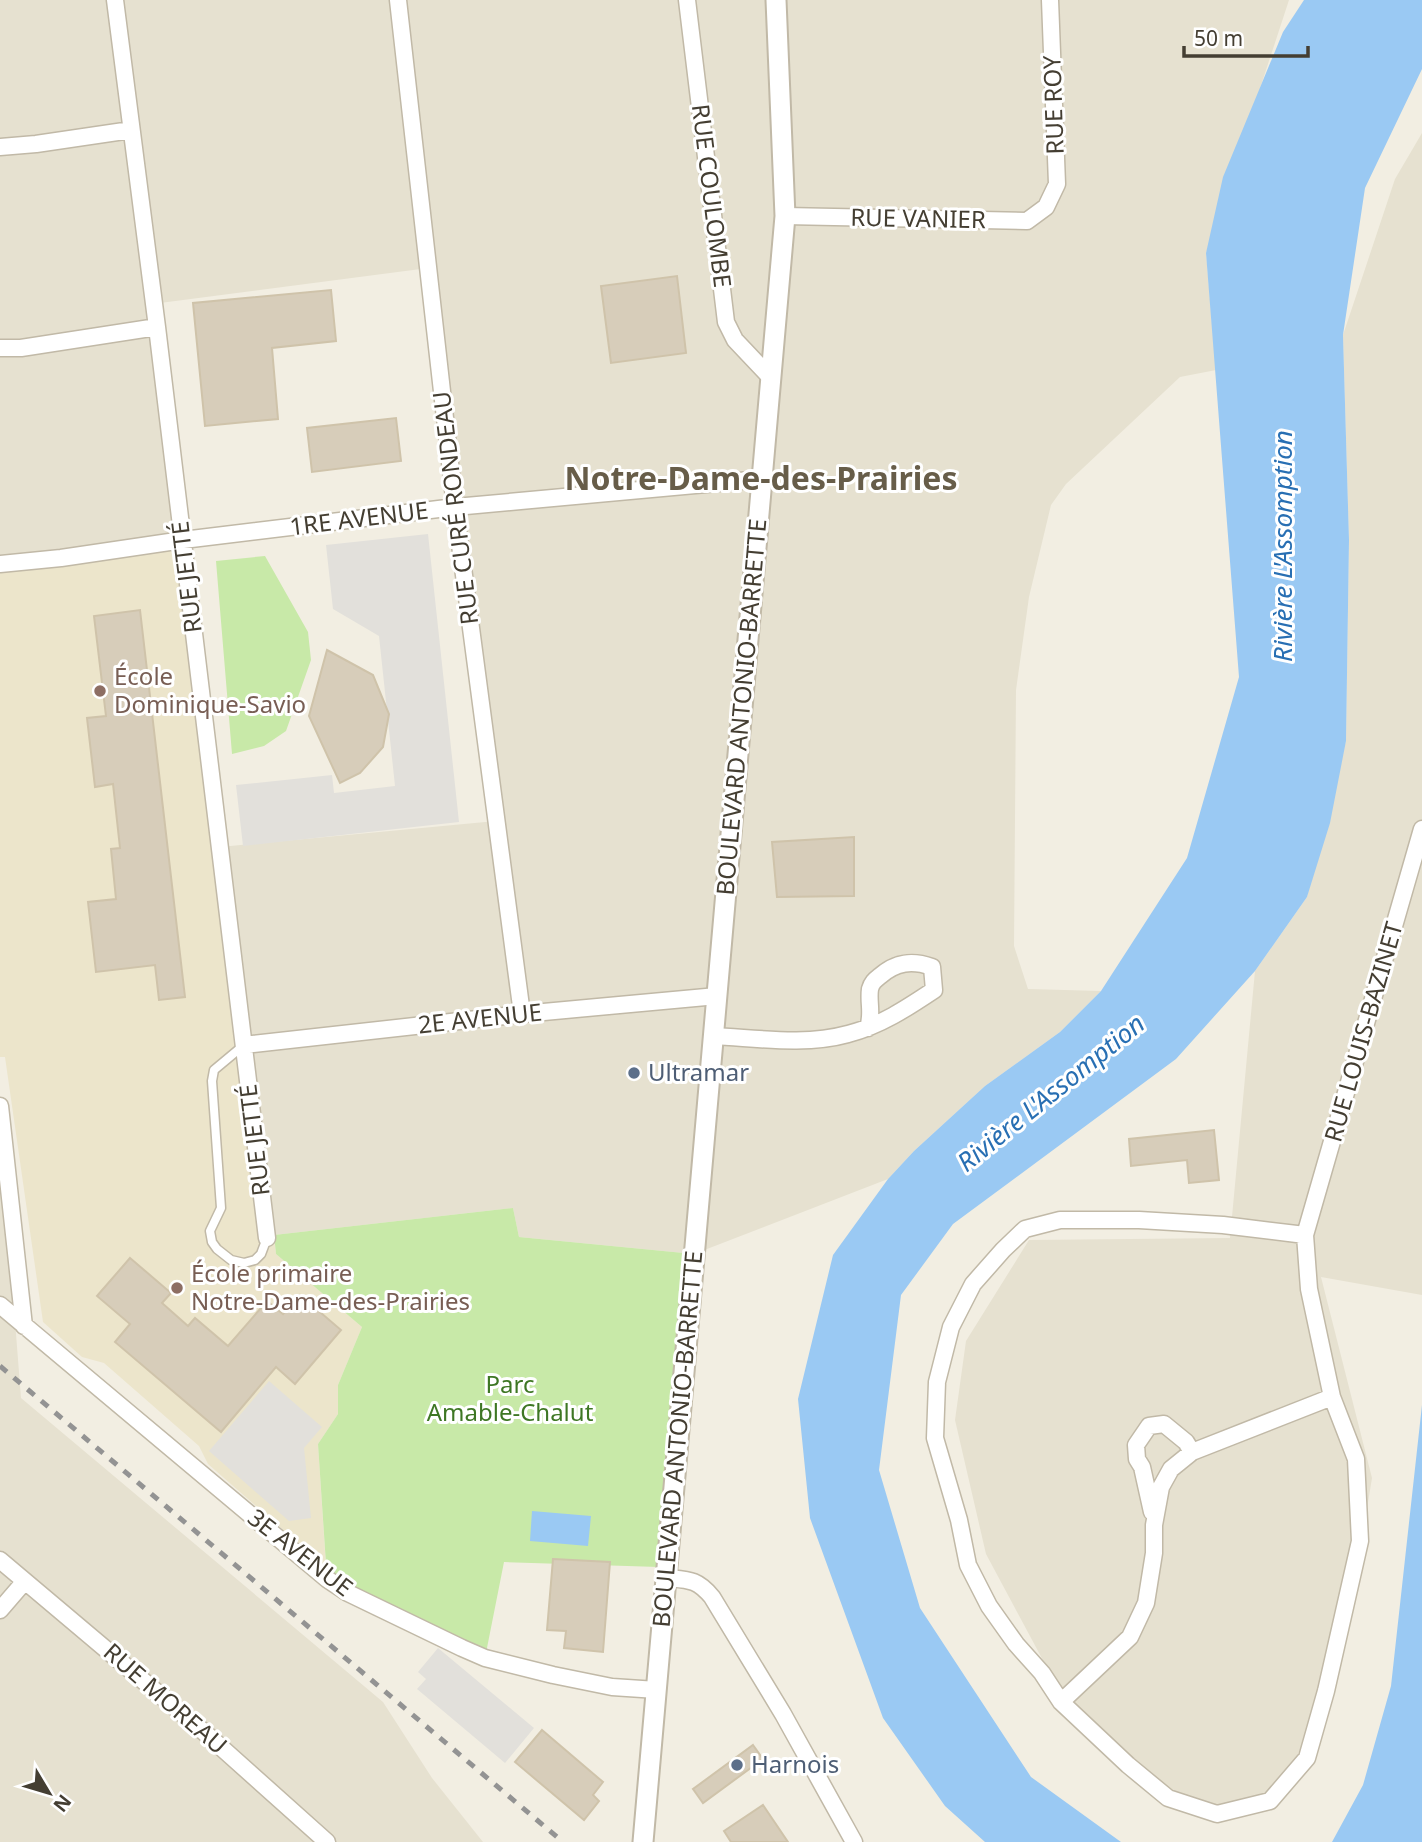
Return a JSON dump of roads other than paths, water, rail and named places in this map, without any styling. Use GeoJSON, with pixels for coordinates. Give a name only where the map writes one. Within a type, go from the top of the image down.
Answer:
{"type":"FeatureCollection","features":[{"type":"Feature","properties":{"kind":"street","name":"RUE JETTÉ"},"geometry":{"type":"LineString","coordinates":[[115,0],[267,1238]]}},
{"type":"Feature","properties":{"kind":"street","name":"RUE CURÉ RONDEAU"},"geometry":{"type":"LineString","coordinates":[[398,0],[455,507],[522,1014]]}},
{"type":"Feature","properties":{"kind":"street","name":"RUE COULOMBE"},"geometry":{"type":"LineString","coordinates":[[687,0],[726,322],[735,340],[770,377]]}},
{"type":"Feature","properties":{"kind":"street","name":"BOULEVARD ANTONIO-BARRETTE"},"geometry":{"type":"LineString","coordinates":[[643,1842],[785,216],[776,0]]}},
{"type":"Feature","properties":{"kind":"street","name":"RUE ROY"},"geometry":{"type":"LineString","coordinates":[[1046,207],[1057,184],[1050,0]]}},
{"type":"Feature","properties":{"kind":"street"},"geometry":{"type":"LineString","coordinates":[[0,147],[131,130]]}},
{"type":"Feature","properties":{"kind":"street","name":"RUE VANIER"},"geometry":{"type":"LineString","coordinates":[[785,216],[1027,221],[1046,207]]}},
{"type":"Feature","properties":{"kind":"street"},"geometry":{"type":"LineString","coordinates":[[0,348],[21,348],[157,327]]}},
{"type":"Feature","properties":{"kind":"street","name":"1RE AVENUE"},"geometry":{"type":"LineString","coordinates":[[0,564],[455,507],[761,480]]}},
{"type":"Feature","properties":{"kind":"street","name":"RUE LOUIS-BAZINET"},"geometry":{"type":"LineString","coordinates":[[1305,1235],[1209,1224],[1139,1220],[1060,1220],[1025,1229],[973,1284],[951,1327],[937,1382],[935,1438],[959,1520],[968,1565],[989,1606],[1016,1644],[1042,1673],[1060,1702],[1128,1765],[1168,1798],[1217,1814],[1269,1801],[1307,1758],[1326,1691],[1360,1541],[1356,1459],[1332,1397],[1309,1289],[1305,1235],[1422,829]]}},
{"type":"Feature","properties":{"kind":"street"},"geometry":{"type":"LineString","coordinates":[[713,1036],[792,1040],[827,1038],[868,1028],[899,1013],[934,990],[932,967],[922,964],[889,967],[873,983],[868,1028]]}},
{"type":"Feature","properties":{"kind":"street","name":"2E AVENUE"},"geometry":{"type":"LineString","coordinates":[[244,1045],[522,1014],[717,996]]}},
{"type":"Feature","properties":{"kind":"street"},"geometry":{"type":"LineString","coordinates":[[0,1106],[24,1326]]}},
{"type":"Feature","properties":{"kind":"street","name":"3E AVENUE"},"geometry":{"type":"LineString","coordinates":[[0,1306],[318,1571],[348,1593],[485,1658],[612,1687],[657,1690]]}},
{"type":"Feature","properties":{"kind":"street"},"geometry":{"type":"LineString","coordinates":[[1154,1525],[1161,1488],[1171,1469],[1192,1452],[1332,1397]]}},
{"type":"Feature","properties":{"kind":"street"},"geometry":{"type":"LineString","coordinates":[[1060,1702],[1130,1637],[1146,1603],[1154,1553],[1154,1525],[1142,1467],[1136,1459],[1136,1445],[1149,1426],[1164,1424],[1186,1442],[1192,1452]]}},
{"type":"Feature","properties":{"kind":"street","name":"RUE MOREAU"},"geometry":{"type":"LineString","coordinates":[[0,1560],[204,1732],[327,1842]]}},
{"type":"Feature","properties":{"kind":"street"},"geometry":{"type":"LineString","coordinates":[[667,1578],[694,1581],[704,1587],[712,1597],[783,1714],[854,1842]]}},
{"type":"Feature","properties":{"kind":"street"},"geometry":{"type":"LineString","coordinates":[[0,1610],[25,1581]]}},
{"type":"Feature","properties":{"kind":"lane"},"geometry":{"type":"LineString","coordinates":[[244,1045],[214,1070],[212,1081],[221,1208],[211,1231],[212,1242],[231,1260],[244,1263],[255,1260],[261,1254],[267,1238]]}},
{"type":"Feature","properties":{"kind":"water","name":"Rivière L'Assomption"},"geometry":{"type":"Polygon","coordinates":[[[1304,0],[1422,0],[1422,69],[1365,188],[1343,335],[1349,540],[1346,741],[1330,823],[1307,897],[1255,971],[1176,1059],[953,1224],[901,1295],[879,1470],[920,1608],[1031,1777],[1121,1842],[985,1842],[945,1806],[883,1718],[810,1518],[798,1399],[833,1255],[888,1179],[914,1151],[985,1086],[1060,1032],[1101,991],[1187,858],[1239,677],[1206,253],[1223,177],[1283,32],[1304,0]]]}},
{"type":"Feature","properties":{"kind":"water"},"geometry":{"type":"Polygon","coordinates":[[[1422,1405],[1422,1842],[1332,1842],[1363,1785],[1391,1686],[1422,1405]]]}},
{"type":"Feature","properties":{"kind":"water"},"geometry":{"type":"Polygon","coordinates":[[[532,1511],[591,1516],[588,1546],[530,1541],[532,1511]]]}},
{"type":"Feature","properties":{"kind":"railway"},"geometry":{"type":"LineString","coordinates":[[0,1366],[563,1842]]}},
{"type":"Feature","properties":{"kind":"place","name":"École Dominique-Savio"},"geometry":{"type":"Point","coordinates":[100,691]}},
{"type":"Feature","properties":{"kind":"place","name":"Ultramar"},"geometry":{"type":"Point","coordinates":[634,1073]}},
{"type":"Feature","properties":{"kind":"place","name":"École primaire Notre-Dame-des-Prairies"},"geometry":{"type":"Point","coordinates":[177,1288]}},
{"type":"Feature","properties":{"kind":"place","name":"Harnois"},"geometry":{"type":"Point","coordinates":[737,1765]}},
{"type":"Feature","properties":{"kind":"district","name":"Notre-Dame-des-Prairies"},"geometry":{"type":"Point","coordinates":[761,479]}},
{"type":"Feature","properties":{"kind":"park label","name":"Parc Amable-Chalut"},"geometry":{"type":"Point","coordinates":[510,1399]}}]}
